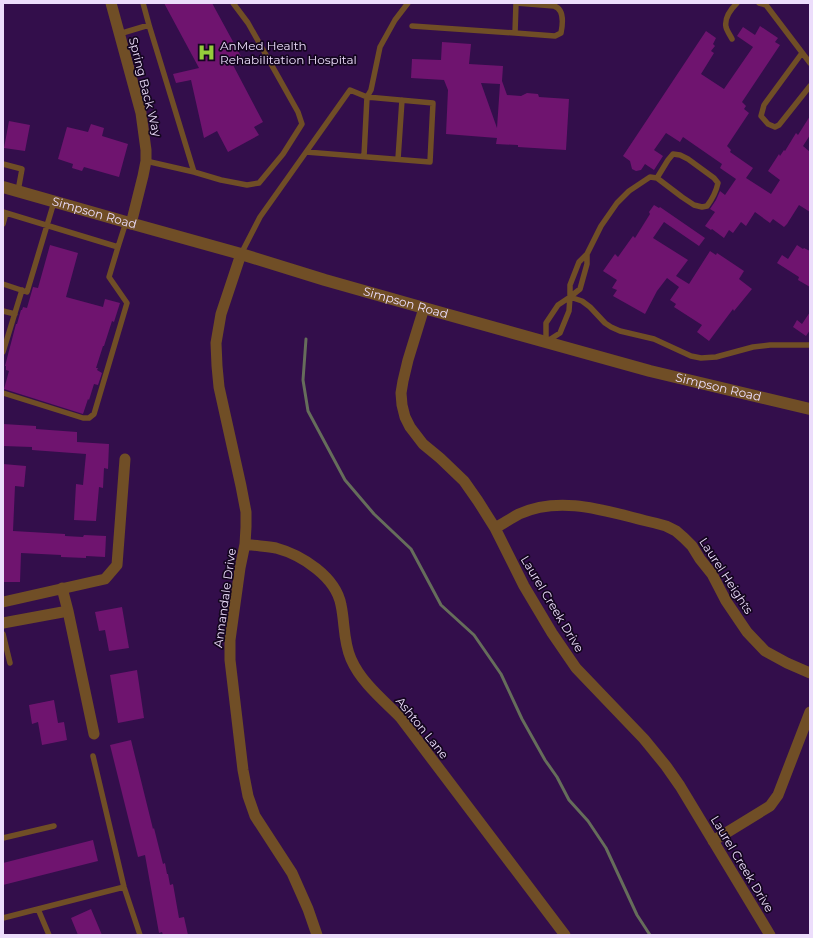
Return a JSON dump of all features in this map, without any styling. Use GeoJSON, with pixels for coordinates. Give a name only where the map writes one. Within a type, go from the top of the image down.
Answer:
{"type":"FeatureCollection","features":[{"type":"Feature","properties":{"kind":"street","name":"Spring Back Way"},"geometry":{"type":"LineString","coordinates":[[111,3],[141,113],[146,150],[146,161],[128,223]]}},
{"type":"Feature","properties":{"kind":"street","name":"Simpson Road"},"geometry":{"type":"LineString","coordinates":[[3,187],[241,254],[424,308],[650,371],[810,409]]}},
{"type":"Feature","properties":{"kind":"street","name":"Annandale Drive"},"geometry":{"type":"LineString","coordinates":[[241,254],[221,314],[216,343],[220,387],[246,512],[245,544],[240,568],[230,640],[230,660],[243,770],[248,796],[255,816],[292,873],[308,909],[317,935]]}},
{"type":"Feature","properties":{"kind":"street","name":"Laurel Creek Drive"},"geometry":{"type":"LineString","coordinates":[[424,308],[408,360],[401,393],[405,417],[410,428],[423,444],[464,480],[495,528],[524,586],[552,633],[576,668],[644,738],[666,766],[680,786],[770,935]]}},
{"type":"Feature","properties":{"kind":"street"},"geometry":{"type":"LineString","coordinates":[[3,602],[105,579],[117,564],[125,459]]}},
{"type":"Feature","properties":{"kind":"street","name":"Laurel Heights"},"geometry":{"type":"LineString","coordinates":[[495,528],[519,514],[530,510],[562,505],[573,505],[589,508],[666,526],[680,535],[692,546],[712,574],[726,601],[748,632],[765,652],[810,673]]}},
{"type":"Feature","properties":{"kind":"street","name":"Ashton Lane"},"geometry":{"type":"LineString","coordinates":[[245,544],[274,548],[295,556],[314,567],[332,584],[338,594],[341,604],[344,636],[347,648],[356,668],[369,686],[400,716],[565,935]]}},
{"type":"Feature","properties":{"kind":"street"},"geometry":{"type":"LineString","coordinates":[[62,588],[94,734]]}},
{"type":"Feature","properties":{"kind":"street"},"geometry":{"type":"LineString","coordinates":[[3,623],[68,611]]}},
{"type":"Feature","properties":{"kind":"street"},"geometry":{"type":"LineString","coordinates":[[713,841],[770,806],[778,795],[810,712]]}},
{"type":"Feature","properties":{"kind":"lane"},"geometry":{"type":"LineString","coordinates":[[143,3],[194,172]]}},
{"type":"Feature","properties":{"kind":"lane"},"geometry":{"type":"LineString","coordinates":[[146,161],[221,180],[247,185],[259,183],[283,154],[302,124],[298,112],[248,23],[233,3]]}},
{"type":"Feature","properties":{"kind":"lane"},"geometry":{"type":"LineString","coordinates":[[364,156],[368,97],[372,90],[380,48],[395,20],[408,3]]}},
{"type":"Feature","properties":{"kind":"lane"},"geometry":{"type":"LineString","coordinates":[[412,26],[555,36],[560,33],[562,14],[557,7],[512,3]]}},
{"type":"Feature","properties":{"kind":"lane"},"geometry":{"type":"LineString","coordinates":[[515,33],[516,3]]}},
{"type":"Feature","properties":{"kind":"lane"},"geometry":{"type":"LineString","coordinates":[[732,39],[726,27],[726,18],[737,3]]}},
{"type":"Feature","properties":{"kind":"lane"},"geometry":{"type":"LineString","coordinates":[[759,3],[766,5],[810,63]]}},
{"type":"Feature","properties":{"kind":"lane"},"geometry":{"type":"LineString","coordinates":[[119,34],[149,25]]}},
{"type":"Feature","properties":{"kind":"lane"},"geometry":{"type":"LineString","coordinates":[[802,53],[764,105],[761,116],[768,124],[775,127],[779,125],[810,86]]}},
{"type":"Feature","properties":{"kind":"lane"},"geometry":{"type":"LineString","coordinates":[[241,254],[260,217],[306,152],[350,90],[368,97],[433,103],[430,162],[306,152]]}},
{"type":"Feature","properties":{"kind":"lane"},"geometry":{"type":"LineString","coordinates":[[398,159],[402,100]]}},
{"type":"Feature","properties":{"kind":"lane"},"geometry":{"type":"LineString","coordinates":[[546,342],[560,333],[569,311],[570,285],[579,262],[587,254],[601,226],[616,203],[629,191],[650,177],[658,178],[694,205],[702,207],[707,206],[713,198],[718,183],[714,178],[688,159],[680,155],[673,154],[658,178]]}},
{"type":"Feature","properties":{"kind":"lane"},"geometry":{"type":"LineString","coordinates":[[3,164],[22,169],[18,191]]}},
{"type":"Feature","properties":{"kind":"lane"},"geometry":{"type":"LineString","coordinates":[[3,284],[27,292],[54,201]]}},
{"type":"Feature","properties":{"kind":"lane"},"geometry":{"type":"LineString","coordinates":[[3,224],[5,212],[118,247]]}},
{"type":"Feature","properties":{"kind":"lane"},"geometry":{"type":"LineString","coordinates":[[3,393],[84,418],[89,418],[94,414],[126,303],[109,277],[118,247],[128,223]]}},
{"type":"Feature","properties":{"kind":"lane"},"geometry":{"type":"LineString","coordinates":[[546,342],[546,323],[558,305],[580,289],[587,264],[587,254]]}},
{"type":"Feature","properties":{"kind":"lane"},"geometry":{"type":"LineString","coordinates":[[3,352],[22,290]]}},
{"type":"Feature","properties":{"kind":"lane"},"geometry":{"type":"LineString","coordinates":[[570,297],[582,301],[611,327],[620,331],[654,339],[691,356],[701,358],[716,357],[752,347],[770,345],[810,345]]}},
{"type":"Feature","properties":{"kind":"lane"},"geometry":{"type":"LineString","coordinates":[[3,311],[15,314]]}},
{"type":"Feature","properties":{"kind":"lane"},"geometry":{"type":"LineString","coordinates":[[3,634],[10,663]]}},
{"type":"Feature","properties":{"kind":"lane"},"geometry":{"type":"LineString","coordinates":[[93,756],[124,886],[140,935]]}},
{"type":"Feature","properties":{"kind":"lane"},"geometry":{"type":"LineString","coordinates":[[3,838],[54,826]]}},
{"type":"Feature","properties":{"kind":"lane"},"geometry":{"type":"LineString","coordinates":[[3,918],[124,886]]}},
{"type":"Feature","properties":{"kind":"lane"},"geometry":{"type":"LineString","coordinates":[[38,909],[50,935]]}},
{"type":"Feature","properties":{"kind":"building"},"geometry":{"type":"Polygon","coordinates":[[[164,3],[212,3],[243,60],[233,65],[263,122],[254,127],[259,135],[228,152],[217,131],[204,138],[191,80],[176,83],[173,74],[199,68],[164,3]]]}},
{"type":"Feature","properties":{"kind":"building"},"geometry":{"type":"Polygon","coordinates":[[[760,26],[778,38],[775,42],[780,45],[742,102],[746,106],[744,109],[749,113],[727,146],[731,150],[730,152],[753,168],[746,178],[771,194],[780,180],[768,171],[779,154],[780,156],[784,150],[785,151],[796,133],[798,135],[810,116],[810,135],[803,146],[810,152],[810,212],[799,205],[784,227],[773,219],[770,223],[755,212],[746,226],[741,222],[733,233],[729,230],[724,238],[712,229],[711,230],[705,226],[715,212],[710,209],[720,191],[725,195],[736,179],[720,168],[722,164],[683,137],[680,142],[666,133],[654,150],[663,156],[654,170],[645,164],[641,170],[636,171],[632,169],[630,161],[623,156],[706,31],[716,38],[713,44],[715,46],[711,51],[714,53],[701,74],[724,89],[753,47],[737,36],[743,27],[755,35],[760,26]]]}},
{"type":"Feature","properties":{"kind":"building"},"geometry":{"type":"Polygon","coordinates":[[[442,42],[471,44],[469,64],[503,66],[502,81],[507,95],[521,96],[527,93],[538,94],[539,97],[569,99],[566,150],[518,147],[518,145],[496,144],[497,138],[446,134],[448,90],[444,80],[411,78],[412,59],[441,60],[442,42]],[[481,83],[497,128],[500,84],[481,83]]]}},
{"type":"Feature","properties":{"kind":"building"},"geometry":{"type":"Polygon","coordinates":[[[9,121],[30,125],[25,151],[4,148],[9,121]]]}},
{"type":"Feature","properties":{"kind":"building"},"geometry":{"type":"Polygon","coordinates":[[[91,124],[104,128],[102,136],[128,144],[119,177],[84,167],[82,171],[72,168],[73,164],[58,159],[67,127],[88,132],[91,124]]]}},
{"type":"Feature","properties":{"kind":"building"},"geometry":{"type":"Polygon","coordinates":[[[654,205],[659,208],[660,207],[705,238],[699,246],[664,222],[653,238],[688,260],[676,276],[689,284],[710,251],[716,255],[717,253],[744,271],[739,279],[752,289],[734,311],[733,309],[709,341],[697,332],[702,325],[674,307],[676,304],[670,300],[679,287],[667,278],[657,291],[645,314],[613,296],[617,290],[612,288],[617,280],[603,271],[615,254],[618,257],[633,236],[635,238],[654,205]]]}},
{"type":"Feature","properties":{"kind":"building"},"geometry":{"type":"Polygon","coordinates":[[[50,245],[78,253],[66,297],[103,307],[105,299],[120,303],[114,322],[112,321],[96,368],[98,368],[97,370],[102,373],[98,385],[94,384],[83,414],[4,389],[9,371],[6,370],[5,366],[16,324],[23,307],[27,308],[33,287],[38,288],[50,245]]]}},
{"type":"Feature","properties":{"kind":"building"},"geometry":{"type":"Polygon","coordinates":[[[797,245],[810,251],[810,287],[798,280],[799,277],[777,263],[782,255],[788,259],[797,245]]]}},
{"type":"Feature","properties":{"kind":"building"},"geometry":{"type":"Polygon","coordinates":[[[810,312],[810,330],[806,336],[793,327],[797,320],[802,324],[810,312]]]}},
{"type":"Feature","properties":{"kind":"building"},"geometry":{"type":"Polygon","coordinates":[[[3,424],[36,426],[36,429],[77,432],[77,442],[109,444],[108,469],[104,468],[103,488],[99,487],[96,521],[74,520],[76,484],[83,485],[86,454],[32,450],[32,447],[3,446],[3,424]]]}},
{"type":"Feature","properties":{"kind":"building"},"geometry":{"type":"Polygon","coordinates":[[[3,464],[26,466],[24,487],[15,486],[13,531],[65,534],[65,536],[83,537],[84,535],[106,536],[105,557],[61,557],[61,555],[21,553],[20,582],[3,582],[3,464]]]}},
{"type":"Feature","properties":{"kind":"building"},"geometry":{"type":"Polygon","coordinates":[[[122,607],[129,648],[109,651],[105,630],[99,631],[95,612],[122,607]]]}},
{"type":"Feature","properties":{"kind":"building"},"geometry":{"type":"Polygon","coordinates":[[[137,670],[144,718],[118,723],[110,675],[137,670]]]}},
{"type":"Feature","properties":{"kind":"building"},"geometry":{"type":"Polygon","coordinates":[[[54,700],[58,723],[64,722],[67,740],[42,745],[38,722],[32,724],[29,705],[54,700]]]}},
{"type":"Feature","properties":{"kind":"building"},"geometry":{"type":"Polygon","coordinates":[[[131,740],[163,864],[165,863],[170,885],[173,884],[179,918],[184,917],[188,935],[163,935],[162,932],[159,933],[145,855],[138,857],[110,745],[131,740]]]}},
{"type":"Feature","properties":{"kind":"building"},"geometry":{"type":"Polygon","coordinates":[[[93,840],[98,861],[3,885],[3,863],[93,840]]]}},
{"type":"Feature","properties":{"kind":"building"},"geometry":{"type":"Polygon","coordinates":[[[91,909],[102,935],[78,935],[71,918],[91,909]]]}},
{"type":"Feature","properties":{"kind":"waterway"},"geometry":{"type":"LineString","coordinates":[[306,339],[303,380],[308,411],[345,480],[374,514],[411,549],[441,605],[474,635],[501,674],[522,719],[569,800],[588,821],[606,848],[637,915],[650,935]]}},
{"type":"Feature","properties":{"kind":"place","name":"AnMed Health Rehabilitation Hospital"},"geometry":{"type":"Point","coordinates":[207,53]}}]}
